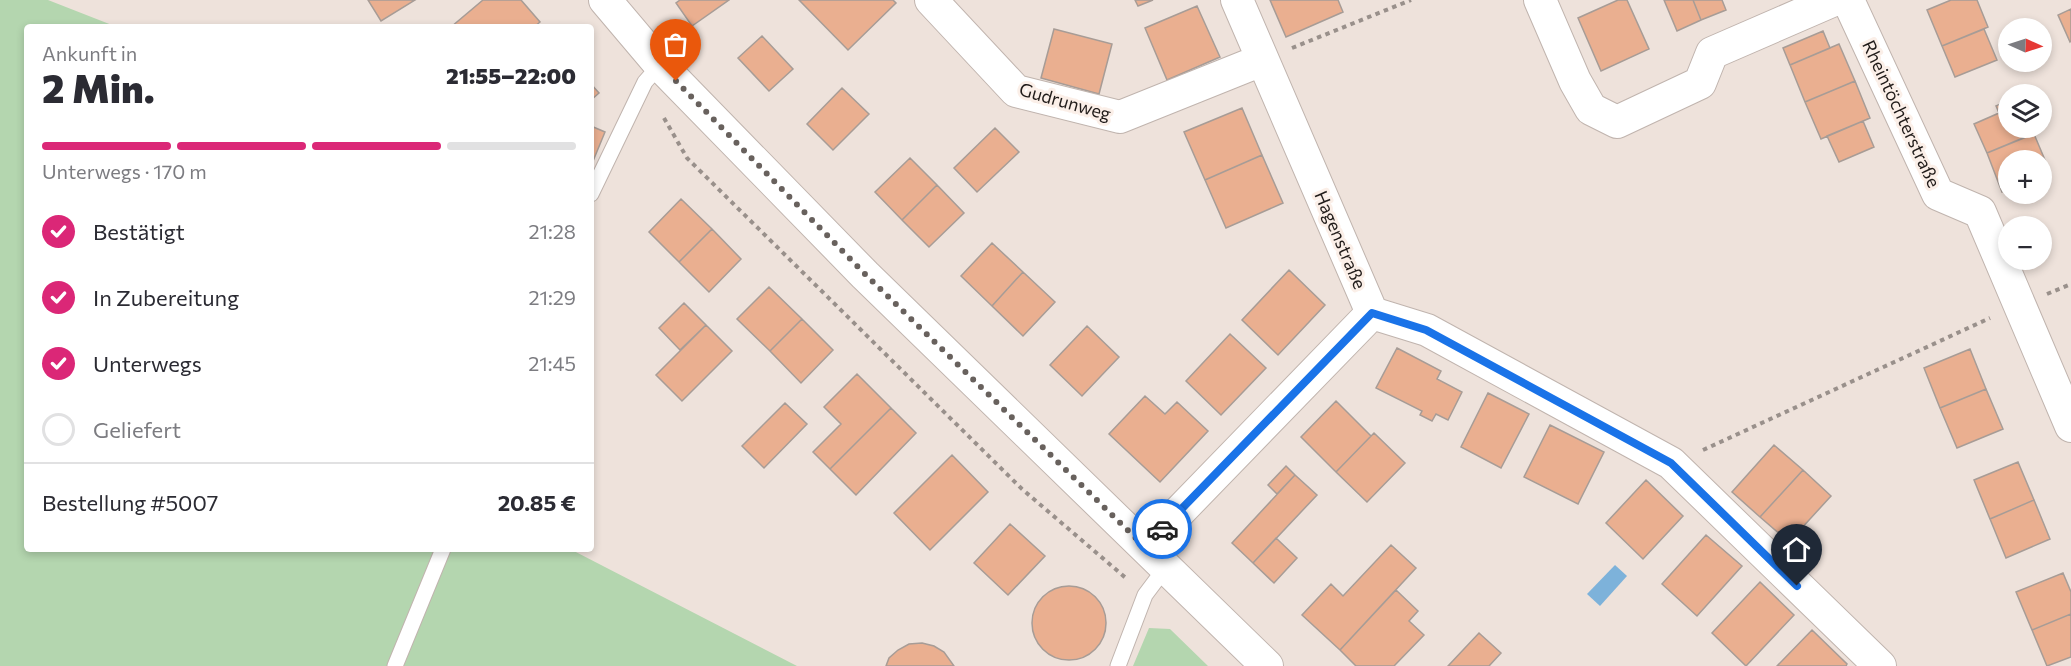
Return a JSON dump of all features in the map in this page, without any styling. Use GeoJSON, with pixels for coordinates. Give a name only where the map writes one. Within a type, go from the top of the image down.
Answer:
{"type":"FeatureCollection","features":[{"type":"Feature","properties":{"kind":"street"},"geometry":{"type":"LineString","coordinates":[[605,0],[652,74],[866,275],[1267,666]]}},
{"type":"Feature","properties":{"kind":"street","name":"Gudrunweg"},"geometry":{"type":"LineString","coordinates":[[931,0],[1016,91],[1120,117],[1262,60]]}},
{"type":"Feature","properties":{"kind":"street","name":"Hagenstraße"},"geometry":{"type":"LineString","coordinates":[[1237,0],[1372,313]]}},
{"type":"Feature","properties":{"kind":"street"},"geometry":{"type":"LineString","coordinates":[[1540,0],[1575,81],[1591,109],[1617,122],[1700,83],[1712,53],[1834,0]]}},
{"type":"Feature","properties":{"kind":"street","name":"Rheintöchterstraße"},"geometry":{"type":"LineString","coordinates":[[1848,0],[1938,194],[1980,212],[2071,426]]}},
{"type":"Feature","properties":{"kind":"street"},"geometry":{"type":"LineString","coordinates":[[1155,557],[1372,313],[1426,330],[1671,463],[1880,666]]}},
{"type":"Feature","properties":{"kind":"lane"},"geometry":{"type":"LineString","coordinates":[[594,189],[652,74]]}},
{"type":"Feature","properties":{"kind":"lane"},"geometry":{"type":"LineString","coordinates":[[395,666],[442,552]]}},
{"type":"Feature","properties":{"kind":"lane"},"geometry":{"type":"LineString","coordinates":[[1118,666],[1145,596],[1155,557]]}},
{"type":"Feature","properties":{"kind":"path"},"geometry":{"type":"LineString","coordinates":[[1262,60],[1411,0]]}},
{"type":"Feature","properties":{"kind":"path"},"geometry":{"type":"LineString","coordinates":[[652,74],[687,158],[1022,489],[1145,596]]}},
{"type":"Feature","properties":{"kind":"path"},"geometry":{"type":"LineString","coordinates":[[1671,463],[2071,284]]}},
{"type":"Feature","properties":{"kind":"green space"},"geometry":{"type":"Polygon","coordinates":[[[0,0],[48,0],[109,24],[24,24],[24,552],[576,552],[797,666],[0,666],[0,0]]]}},
{"type":"Feature","properties":{"kind":"green space"},"geometry":{"type":"Polygon","coordinates":[[[1149,628],[1170,629],[1208,666],[1133,666],[1149,628]]]}},
{"type":"Feature","properties":{"kind":"water"},"geometry":{"type":"Polygon","coordinates":[[[1615,565],[1627,576],[1600,606],[1587,594],[1615,565]]]}},
{"type":"Feature","properties":{"kind":"building"},"geometry":{"type":"Polygon","coordinates":[[[368,0],[415,0],[381,21],[368,0]]]}},
{"type":"Feature","properties":{"kind":"building"},"geometry":{"type":"Polygon","coordinates":[[[483,0],[521,0],[540,22],[538,24],[455,24],[483,0]]]}},
{"type":"Feature","properties":{"kind":"building"},"geometry":{"type":"Polygon","coordinates":[[[680,0],[729,0],[692,26],[676,3],[680,0]]]}},
{"type":"Feature","properties":{"kind":"building"},"geometry":{"type":"Polygon","coordinates":[[[799,0],[893,0],[896,3],[848,50],[799,0]]]}},
{"type":"Feature","properties":{"kind":"building"},"geometry":{"type":"Polygon","coordinates":[[[1135,0],[1153,0],[1138,6],[1135,0]]]}},
{"type":"Feature","properties":{"kind":"building"},"geometry":{"type":"Polygon","coordinates":[[[1270,0],[1338,0],[1343,12],[1286,37],[1270,0]]]}},
{"type":"Feature","properties":{"kind":"building"},"geometry":{"type":"Polygon","coordinates":[[[1618,0],[1627,0],[1649,49],[1601,71],[1578,18],[1618,0]]]}},
{"type":"Feature","properties":{"kind":"building"},"geometry":{"type":"Polygon","coordinates":[[[1664,0],[1693,0],[1701,20],[1677,31],[1664,0]]]}},
{"type":"Feature","properties":{"kind":"building"},"geometry":{"type":"Polygon","coordinates":[[[1693,0],[1722,0],[1726,10],[1701,20],[1693,0]]]}},
{"type":"Feature","properties":{"kind":"building"},"geometry":{"type":"Polygon","coordinates":[[[1951,0],[1977,0],[1988,27],[1942,46],[1927,10],[1951,0]]]}},
{"type":"Feature","properties":{"kind":"building"},"geometry":{"type":"Polygon","coordinates":[[[1197,6],[1220,57],[1167,80],[1145,28],[1197,6]]]}},
{"type":"Feature","properties":{"kind":"building"},"geometry":{"type":"Polygon","coordinates":[[[2071,9],[2071,41],[2070,42],[2058,15],[2071,9]]]}},
{"type":"Feature","properties":{"kind":"building"},"geometry":{"type":"Polygon","coordinates":[[[1054,29],[1112,44],[1099,94],[1041,78],[1054,29]]]}},
{"type":"Feature","properties":{"kind":"building"},"geometry":{"type":"Polygon","coordinates":[[[1984,29],[1997,60],[1955,77],[1942,46],[1984,29]]]}},
{"type":"Feature","properties":{"kind":"building"},"geometry":{"type":"Polygon","coordinates":[[[1823,31],[1830,48],[1790,65],[1783,48],[1823,31]]]}},
{"type":"Feature","properties":{"kind":"building"},"geometry":{"type":"Polygon","coordinates":[[[762,36],[793,69],[769,91],[738,58],[762,36]]]}},
{"type":"Feature","properties":{"kind":"building"},"geometry":{"type":"Polygon","coordinates":[[[1839,44],[1855,81],[1805,102],[1790,65],[1839,44]]]}},
{"type":"Feature","properties":{"kind":"building"},"geometry":{"type":"Polygon","coordinates":[[[1855,81],[1870,118],[1821,139],[1805,102],[1855,81]]]}},
{"type":"Feature","properties":{"kind":"building"},"geometry":{"type":"Polygon","coordinates":[[[594,87],[599,93],[594,97],[594,87]]]}},
{"type":"Feature","properties":{"kind":"building"},"geometry":{"type":"Polygon","coordinates":[[[842,88],[869,114],[833,150],[807,124],[842,88]]]}},
{"type":"Feature","properties":{"kind":"building"},"geometry":{"type":"Polygon","coordinates":[[[1242,108],[1262,155],[1205,180],[1184,132],[1242,108]]]}},
{"type":"Feature","properties":{"kind":"building"},"geometry":{"type":"Polygon","coordinates":[[[1998,113],[1998,138],[2023,138],[1987,153],[1974,124],[1998,113]]]}},
{"type":"Feature","properties":{"kind":"building"},"geometry":{"type":"Polygon","coordinates":[[[1863,121],[1874,147],[1839,162],[1827,136],[1863,121]]]}},
{"type":"Feature","properties":{"kind":"building"},"geometry":{"type":"Polygon","coordinates":[[[594,127],[605,132],[594,159],[594,127]]]}},
{"type":"Feature","properties":{"kind":"building"},"geometry":{"type":"Polygon","coordinates":[[[995,128],[1019,152],[977,192],[954,168],[995,128]]]}},
{"type":"Feature","properties":{"kind":"building"},"geometry":{"type":"Polygon","coordinates":[[[2024,138],[2036,138],[2041,150],[1998,150],[1998,182],[1987,153],[2024,138]]]}},
{"type":"Feature","properties":{"kind":"building"},"geometry":{"type":"Polygon","coordinates":[[[1262,155],[1283,203],[1226,228],[1205,180],[1262,155]]]}},
{"type":"Feature","properties":{"kind":"building"},"geometry":{"type":"Polygon","coordinates":[[[910,158],[937,185],[902,220],[875,192],[910,158]]]}},
{"type":"Feature","properties":{"kind":"building"},"geometry":{"type":"Polygon","coordinates":[[[937,185],[964,213],[929,247],[902,220],[937,185]]]}},
{"type":"Feature","properties":{"kind":"building"},"geometry":{"type":"Polygon","coordinates":[[[681,199],[712,229],[679,262],[649,232],[681,199]]]}},
{"type":"Feature","properties":{"kind":"building"},"geometry":{"type":"Polygon","coordinates":[[[712,229],[741,259],[709,292],[679,262],[712,229]]]}},
{"type":"Feature","properties":{"kind":"building"},"geometry":{"type":"Polygon","coordinates":[[[992,243],[1023,272],[992,306],[961,276],[992,243]]]}},
{"type":"Feature","properties":{"kind":"building"},"geometry":{"type":"Polygon","coordinates":[[[1289,270],[1325,305],[1278,355],[1242,320],[1289,270]]]}},
{"type":"Feature","properties":{"kind":"building"},"geometry":{"type":"Polygon","coordinates":[[[1023,272],[1055,302],[1023,336],[992,306],[1023,272]]]}},
{"type":"Feature","properties":{"kind":"building"},"geometry":{"type":"Polygon","coordinates":[[[769,287],[802,319],[770,351],[737,319],[769,287]]]}},
{"type":"Feature","properties":{"kind":"building"},"geometry":{"type":"Polygon","coordinates":[[[684,303],[706,325],[680,350],[659,328],[684,303]]]}},
{"type":"Feature","properties":{"kind":"building"},"geometry":{"type":"Polygon","coordinates":[[[802,319],[833,350],[801,383],[770,351],[802,319]]]}},
{"type":"Feature","properties":{"kind":"building"},"geometry":{"type":"Polygon","coordinates":[[[706,325],[732,351],[682,401],[656,375],[706,325]]]}},
{"type":"Feature","properties":{"kind":"building"},"geometry":{"type":"Polygon","coordinates":[[[1087,326],[1119,357],[1082,396],[1050,365],[1087,326]]]}},
{"type":"Feature","properties":{"kind":"building"},"geometry":{"type":"Polygon","coordinates":[[[1230,334],[1266,368],[1221,415],[1186,381],[1230,334]]]}},
{"type":"Feature","properties":{"kind":"building"},"geometry":{"type":"Polygon","coordinates":[[[1397,348],[1441,371],[1437,379],[1462,392],[1448,420],[1436,414],[1432,421],[1420,415],[1422,411],[1376,388],[1397,348]]]}},
{"type":"Feature","properties":{"kind":"building"},"geometry":{"type":"Polygon","coordinates":[[[1970,349],[1986,389],[1940,408],[1924,368],[1970,349]]]}},
{"type":"Feature","properties":{"kind":"building"},"geometry":{"type":"Polygon","coordinates":[[[857,374],[891,408],[830,469],[813,452],[841,424],[824,407],[857,374]]]}},
{"type":"Feature","properties":{"kind":"building"},"geometry":{"type":"Polygon","coordinates":[[[1986,389],[2003,429],[1957,448],[1940,408],[1986,389]]]}},
{"type":"Feature","properties":{"kind":"building"},"geometry":{"type":"Polygon","coordinates":[[[1488,393],[1529,414],[1501,468],[1461,447],[1488,393]]]}},
{"type":"Feature","properties":{"kind":"building"},"geometry":{"type":"Polygon","coordinates":[[[1145,396],[1165,414],[1177,402],[1208,431],[1160,482],[1109,434],[1145,396]]]}},
{"type":"Feature","properties":{"kind":"building"},"geometry":{"type":"Polygon","coordinates":[[[1336,401],[1371,436],[1336,472],[1301,437],[1336,401]]]}},
{"type":"Feature","properties":{"kind":"building"},"geometry":{"type":"Polygon","coordinates":[[[785,403],[807,424],[764,468],[742,446],[785,403]]]}},
{"type":"Feature","properties":{"kind":"building"},"geometry":{"type":"Polygon","coordinates":[[[891,408],[916,433],[856,495],[830,469],[891,408]]]}},
{"type":"Feature","properties":{"kind":"building"},"geometry":{"type":"Polygon","coordinates":[[[1550,425],[1604,452],[1578,504],[1524,477],[1550,425]]]}},
{"type":"Feature","properties":{"kind":"building"},"geometry":{"type":"Polygon","coordinates":[[[1374,433],[1405,463],[1367,502],[1336,472],[1374,433]]]}},
{"type":"Feature","properties":{"kind":"building"},"geometry":{"type":"Polygon","coordinates":[[[1774,445],[1803,470],[1760,517],[1732,492],[1774,445]]]}},
{"type":"Feature","properties":{"kind":"building"},"geometry":{"type":"Polygon","coordinates":[[[952,455],[988,492],[930,550],[894,513],[952,455]]]}},
{"type":"Feature","properties":{"kind":"building"},"geometry":{"type":"Polygon","coordinates":[[[2018,462],[2034,500],[1990,519],[1974,480],[2018,462]]]}},
{"type":"Feature","properties":{"kind":"building"},"geometry":{"type":"Polygon","coordinates":[[[1286,466],[1295,475],[1277,494],[1268,485],[1286,466]]]}},
{"type":"Feature","properties":{"kind":"building"},"geometry":{"type":"Polygon","coordinates":[[[1803,470],[1831,496],[1789,542],[1760,517],[1803,470]]]}},
{"type":"Feature","properties":{"kind":"building"},"geometry":{"type":"Polygon","coordinates":[[[1295,475],[1317,495],[1253,563],[1232,543],[1295,475]]]}},
{"type":"Feature","properties":{"kind":"building"},"geometry":{"type":"Polygon","coordinates":[[[1646,480],[1683,516],[1643,559],[1606,523],[1646,480]]]}},
{"type":"Feature","properties":{"kind":"building"},"geometry":{"type":"Polygon","coordinates":[[[2034,500],[2050,539],[2006,558],[1990,519],[2034,500]]]}},
{"type":"Feature","properties":{"kind":"building"},"geometry":{"type":"Polygon","coordinates":[[[1010,524],[1045,556],[1008,595],[974,563],[1010,524]]]}},
{"type":"Feature","properties":{"kind":"building"},"geometry":{"type":"Polygon","coordinates":[[[1706,535],[1742,566],[1697,616],[1662,584],[1706,535]]]}},
{"type":"Feature","properties":{"kind":"building"},"geometry":{"type":"Polygon","coordinates":[[[1276,538],[1297,558],[1274,583],[1253,563],[1276,538]]]}},
{"type":"Feature","properties":{"kind":"building"},"geometry":{"type":"Polygon","coordinates":[[[1391,545],[1416,568],[1340,650],[1302,615],[1331,584],[1343,596],[1391,545]]]}},
{"type":"Feature","properties":{"kind":"building"},"geometry":{"type":"Polygon","coordinates":[[[2063,573],[2071,592],[2071,614],[2032,630],[2016,592],[2063,573]]]}},
{"type":"Feature","properties":{"kind":"building"},"geometry":{"type":"Polygon","coordinates":[[[1760,582],[1794,615],[1746,666],[1712,633],[1760,582]]]}},
{"type":"Feature","properties":{"kind":"building"},"geometry":{"type":"Polygon","coordinates":[[[1069,586],[1090,592],[1100,602],[1106,623],[1100,644],[1090,654],[1069,660],[1048,654],[1038,644],[1032,623],[1038,602],[1048,592],[1069,586]]]}},
{"type":"Feature","properties":{"kind":"building"},"geometry":{"type":"Polygon","coordinates":[[[1396,590],[1418,611],[1409,621],[1424,635],[1394,666],[1356,666],[1340,650],[1396,590]]]}},
{"type":"Feature","properties":{"kind":"building"},"geometry":{"type":"Polygon","coordinates":[[[2071,614],[2071,657],[2047,666],[2032,630],[2071,614]]]}},
{"type":"Feature","properties":{"kind":"building"},"geometry":{"type":"Polygon","coordinates":[[[1812,630],[1847,664],[1846,666],[1777,666],[1812,630]]]}},
{"type":"Feature","properties":{"kind":"building"},"geometry":{"type":"Polygon","coordinates":[[[1479,633],[1501,653],[1489,666],[1448,666],[1479,633]]]}},
{"type":"Feature","properties":{"kind":"building"},"geometry":{"type":"Polygon","coordinates":[[[922,643],[944,652],[954,666],[886,666],[889,658],[898,650],[909,644],[922,643]]]}},
{"type":"Feature","properties":{"kind":"way so far"},"geometry":{"type":"LineString","coordinates":[[676,81],[866,275],[1145,547],[1162,529]]}},
{"type":"Feature","properties":{"kind":"route"},"geometry":{"type":"LineString","coordinates":[[1162,529],[1372,313],[1426,330],[1671,463],[1797,586]]}}]}
